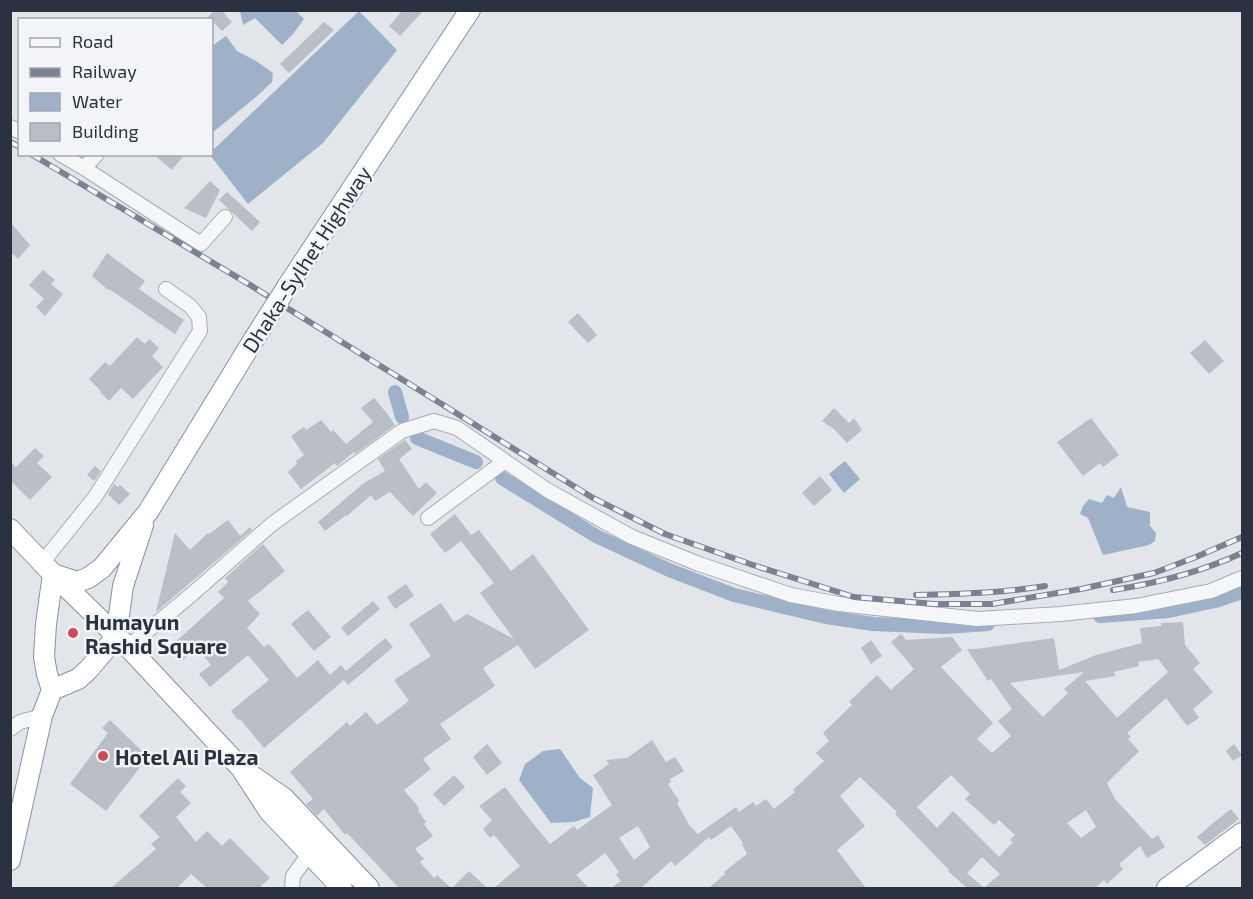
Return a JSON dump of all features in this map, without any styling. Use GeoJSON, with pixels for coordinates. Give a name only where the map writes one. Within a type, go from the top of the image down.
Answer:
{"type":"FeatureCollection","features":[{"type":"Feature","properties":{"kind":"highway","name":"Dhaka-Sylhet Highway"},"geometry":{"type":"LineString","coordinates":[[48,568],[77,582],[88,578],[102,568],[148,512],[287,287],[470,10]]}},
{"type":"Feature","properties":{"kind":"highway","name":"Dhaka-Sylhet Highway"},"geometry":{"type":"LineString","coordinates":[[122,642],[123,586],[148,512]]}},
{"type":"Feature","properties":{"kind":"highway"},"geometry":{"type":"LineString","coordinates":[[10,529],[122,642],[241,768],[269,811],[342,888]]}},
{"type":"Feature","properties":{"kind":"highway"},"geometry":{"type":"LineString","coordinates":[[10,860],[42,716],[51,690],[44,657],[48,568]]}},
{"type":"Feature","properties":{"kind":"highway"},"geometry":{"type":"LineString","coordinates":[[51,690],[78,679],[122,642]]}},
{"type":"Feature","properties":{"kind":"highway"},"geometry":{"type":"LineString","coordinates":[[241,768],[284,798],[369,888]]}},
{"type":"Feature","properties":{"kind":"highway"},"geometry":{"type":"LineString","coordinates":[[1167,888],[1242,833]]}},
{"type":"Feature","properties":{"kind":"street"},"geometry":{"type":"LineString","coordinates":[[63,156],[201,244],[225,217]]}},
{"type":"Feature","properties":{"kind":"street"},"geometry":{"type":"LineString","coordinates":[[84,168],[95,156]]}},
{"type":"Feature","properties":{"kind":"street"},"geometry":{"type":"LineString","coordinates":[[48,568],[200,331],[199,317],[190,306],[165,289]]}},
{"type":"Feature","properties":{"kind":"street"},"geometry":{"type":"LineString","coordinates":[[122,642],[192,594],[272,524],[402,431],[434,421],[457,428],[547,489],[632,537],[699,564],[791,595],[839,604],[978,619],[1136,606],[1211,591],[1242,578]]}},
{"type":"Feature","properties":{"kind":"street"},"geometry":{"type":"LineString","coordinates":[[428,518],[504,461]]}},
{"type":"Feature","properties":{"kind":"street"},"geometry":{"type":"LineString","coordinates":[[10,729],[20,722],[42,716]]}},
{"type":"Feature","properties":{"kind":"street"},"geometry":{"type":"LineString","coordinates":[[292,888],[293,876],[309,854]]}},
{"type":"Feature","properties":{"kind":"water"},"geometry":{"type":"Polygon","coordinates":[[[240,11],[296,11],[304,19],[282,45],[255,18],[243,25],[240,11]]]}},
{"type":"Feature","properties":{"kind":"water"},"geometry":{"type":"Polygon","coordinates":[[[359,11],[397,50],[323,143],[248,204],[211,156],[213,156],[213,150],[359,11]]]}},
{"type":"Feature","properties":{"kind":"water"},"geometry":{"type":"Polygon","coordinates":[[[226,36],[237,51],[273,73],[272,82],[213,132],[213,45],[226,36]]]}},
{"type":"Feature","properties":{"kind":"water"},"geometry":{"type":"Polygon","coordinates":[[[845,461],[860,479],[844,493],[829,474],[845,461]]]}},
{"type":"Feature","properties":{"kind":"water"},"geometry":{"type":"Polygon","coordinates":[[[1121,487],[1127,507],[1150,512],[1150,526],[1156,533],[1155,541],[1149,545],[1103,555],[1088,518],[1080,514],[1089,499],[1102,503],[1107,495],[1114,498],[1121,487]]]}},
{"type":"Feature","properties":{"kind":"water"},"geometry":{"type":"Polygon","coordinates":[[[560,749],[580,778],[593,788],[590,817],[574,822],[551,823],[519,780],[525,764],[543,751],[560,749]]]}},
{"type":"Feature","properties":{"kind":"building"},"geometry":{"type":"Polygon","coordinates":[[[215,10],[221,10],[232,22],[222,31],[213,22],[213,18],[208,17],[215,10]]]}},
{"type":"Feature","properties":{"kind":"building"},"geometry":{"type":"Polygon","coordinates":[[[403,10],[424,10],[400,36],[389,26],[403,10]]]}},
{"type":"Feature","properties":{"kind":"building"},"geometry":{"type":"Polygon","coordinates":[[[324,22],[334,30],[289,73],[280,64],[324,22]]]}},
{"type":"Feature","properties":{"kind":"building"},"geometry":{"type":"Polygon","coordinates":[[[155,156],[183,156],[172,170],[155,156]]]}},
{"type":"Feature","properties":{"kind":"building"},"geometry":{"type":"Polygon","coordinates":[[[210,181],[220,190],[206,218],[184,208],[210,181]]]}},
{"type":"Feature","properties":{"kind":"building"},"geometry":{"type":"Polygon","coordinates":[[[227,192],[260,222],[252,231],[219,200],[227,192]]]}},
{"type":"Feature","properties":{"kind":"building"},"geometry":{"type":"Polygon","coordinates":[[[10,222],[30,245],[18,259],[10,252],[10,222]]]}},
{"type":"Feature","properties":{"kind":"building"},"geometry":{"type":"Polygon","coordinates":[[[107,253],[145,281],[139,289],[184,320],[175,334],[108,290],[92,276],[107,253]]]}},
{"type":"Feature","properties":{"kind":"building"},"geometry":{"type":"Polygon","coordinates":[[[43,270],[55,280],[51,284],[63,294],[45,316],[36,307],[44,299],[29,285],[43,270]]]}},
{"type":"Feature","properties":{"kind":"building"},"geometry":{"type":"Polygon","coordinates":[[[578,313],[597,335],[588,343],[568,322],[578,313]]]}},
{"type":"Feature","properties":{"kind":"building"},"geometry":{"type":"Polygon","coordinates":[[[137,337],[145,344],[149,339],[159,348],[152,356],[163,367],[133,399],[121,388],[109,401],[89,379],[105,362],[110,366],[137,337]]]}},
{"type":"Feature","properties":{"kind":"building"},"geometry":{"type":"Polygon","coordinates":[[[1205,340],[1224,361],[1209,374],[1190,353],[1205,340]]]}},
{"type":"Feature","properties":{"kind":"building"},"geometry":{"type":"Polygon","coordinates":[[[374,398],[395,425],[337,466],[335,463],[301,489],[288,472],[304,455],[291,436],[304,427],[306,430],[321,420],[346,444],[373,422],[361,408],[374,398]]]}},
{"type":"Feature","properties":{"kind":"building"},"geometry":{"type":"Polygon","coordinates":[[[834,408],[849,423],[854,418],[862,430],[847,443],[834,429],[822,421],[834,408]]]}},
{"type":"Feature","properties":{"kind":"building"},"geometry":{"type":"Polygon","coordinates":[[[1091,418],[1119,455],[1103,467],[1100,463],[1083,476],[1057,442],[1091,418]]]}},
{"type":"Feature","properties":{"kind":"building"},"geometry":{"type":"Polygon","coordinates":[[[405,440],[412,449],[399,459],[419,489],[426,482],[437,493],[413,516],[390,492],[375,501],[371,495],[325,531],[318,522],[364,483],[385,471],[378,459],[405,440]]]}},
{"type":"Feature","properties":{"kind":"building"},"geometry":{"type":"Polygon","coordinates":[[[35,448],[44,456],[37,463],[52,477],[30,500],[10,480],[10,461],[16,467],[35,448]]]}},
{"type":"Feature","properties":{"kind":"building"},"geometry":{"type":"Polygon","coordinates":[[[95,466],[101,471],[94,481],[87,475],[95,466]]]}},
{"type":"Feature","properties":{"kind":"building"},"geometry":{"type":"Polygon","coordinates":[[[820,476],[832,490],[814,506],[802,493],[820,476]]]}},
{"type":"Feature","properties":{"kind":"building"},"geometry":{"type":"Polygon","coordinates":[[[114,484],[118,487],[120,485],[130,494],[119,505],[108,494],[114,484]]]}},
{"type":"Feature","properties":{"kind":"building"},"geometry":{"type":"Polygon","coordinates":[[[455,514],[471,535],[479,530],[511,571],[533,554],[589,630],[535,669],[518,645],[483,668],[495,686],[440,724],[451,739],[423,759],[431,769],[404,790],[419,808],[426,822],[424,824],[433,836],[415,849],[424,859],[420,862],[434,878],[437,875],[451,888],[399,888],[347,833],[345,835],[324,809],[317,816],[306,804],[313,799],[290,772],[347,722],[350,726],[366,712],[377,725],[409,701],[394,680],[431,656],[409,624],[441,603],[454,622],[467,614],[514,639],[480,593],[494,583],[461,541],[445,553],[430,534],[455,514]]]}},
{"type":"Feature","properties":{"kind":"building"},"geometry":{"type":"Polygon","coordinates":[[[228,520],[240,536],[250,527],[252,530],[156,612],[175,533],[190,550],[208,533],[228,520]]]}},
{"type":"Feature","properties":{"kind":"building"},"geometry":{"type":"Polygon","coordinates":[[[263,544],[285,571],[248,601],[260,614],[247,628],[264,647],[269,644],[297,678],[318,660],[330,675],[341,665],[346,671],[385,638],[393,647],[348,685],[344,680],[264,748],[231,711],[269,680],[248,655],[210,687],[199,674],[211,665],[197,648],[183,660],[170,647],[224,598],[218,592],[228,582],[225,578],[263,544]]]}},
{"type":"Feature","properties":{"kind":"building"},"geometry":{"type":"Polygon","coordinates":[[[406,584],[414,596],[395,609],[387,597],[406,584]]]}},
{"type":"Feature","properties":{"kind":"building"},"geometry":{"type":"Polygon","coordinates":[[[373,601],[380,609],[348,636],[341,628],[373,601]]]}},
{"type":"Feature","properties":{"kind":"building"},"geometry":{"type":"Polygon","coordinates":[[[308,610],[331,637],[314,651],[291,624],[308,610]]]}},
{"type":"Feature","properties":{"kind":"building"},"geometry":{"type":"Polygon","coordinates":[[[1183,622],[1185,645],[1200,663],[1193,669],[1213,692],[1193,709],[1199,718],[1187,726],[1166,698],[1127,733],[1131,737],[1128,739],[1139,751],[1107,783],[1115,799],[1152,839],[1158,835],[1165,847],[1147,858],[1140,846],[1119,864],[1123,869],[1107,884],[1104,880],[1095,888],[984,888],[967,888],[895,814],[897,812],[860,777],[840,796],[865,826],[837,850],[866,888],[709,888],[725,874],[724,872],[747,854],[743,843],[731,826],[711,840],[709,837],[675,866],[671,861],[641,888],[611,888],[621,881],[616,875],[619,872],[605,853],[576,875],[589,888],[494,888],[520,866],[494,835],[490,838],[483,829],[492,820],[479,806],[505,787],[550,844],[574,826],[577,830],[612,805],[593,775],[609,764],[606,760],[627,758],[652,740],[666,762],[675,757],[684,771],[670,779],[671,782],[668,784],[679,801],[677,803],[689,825],[698,834],[736,807],[739,812],[753,802],[756,806],[766,799],[774,809],[795,792],[793,790],[824,761],[816,753],[829,741],[823,733],[852,705],[849,702],[877,675],[891,690],[914,669],[891,642],[901,634],[906,640],[952,637],[962,650],[941,667],[993,723],[977,739],[992,753],[1011,736],[998,721],[1012,709],[991,679],[988,681],[967,649],[1054,638],[1059,670],[1096,655],[1142,643],[1140,628],[1161,626],[1161,623],[1183,622]],[[1158,659],[1138,662],[1139,666],[1114,672],[1115,676],[1085,681],[1117,718],[1168,672],[1158,659]],[[1084,672],[1010,683],[1043,717],[1068,693],[1064,689],[1084,672]],[[951,775],[917,807],[937,828],[953,811],[999,857],[1013,842],[1010,840],[1015,835],[999,820],[994,825],[965,799],[970,794],[951,775]],[[1086,810],[1067,823],[1081,838],[1096,827],[1086,810]],[[638,826],[619,838],[634,860],[650,847],[638,826]],[[982,857],[967,873],[984,888],[1000,874],[982,857]]]}},
{"type":"Feature","properties":{"kind":"building"},"geometry":{"type":"Polygon","coordinates":[[[871,640],[882,656],[871,664],[861,648],[871,640]]]}},
{"type":"Feature","properties":{"kind":"building"},"geometry":{"type":"Polygon","coordinates":[[[110,720],[148,757],[106,811],[70,784],[108,733],[102,728],[110,720]]]}},
{"type":"Feature","properties":{"kind":"building"},"geometry":{"type":"Polygon","coordinates":[[[487,744],[502,763],[487,775],[473,757],[487,744]]]}},
{"type":"Feature","properties":{"kind":"building"},"geometry":{"type":"Polygon","coordinates":[[[1234,744],[1242,755],[1233,761],[1226,751],[1234,744]]]}},
{"type":"Feature","properties":{"kind":"building"},"geometry":{"type":"Polygon","coordinates":[[[454,775],[465,787],[444,806],[433,794],[454,775]]]}},
{"type":"Feature","properties":{"kind":"building"},"geometry":{"type":"Polygon","coordinates":[[[178,778],[186,786],[180,792],[191,803],[176,817],[196,842],[207,831],[222,846],[230,838],[270,878],[259,888],[207,888],[191,874],[177,888],[111,888],[156,849],[151,844],[160,837],[139,816],[178,778]]]}},
{"type":"Feature","properties":{"kind":"building"},"geometry":{"type":"Polygon","coordinates":[[[1231,809],[1239,819],[1205,845],[1197,837],[1231,809]]]}},
{"type":"Feature","properties":{"kind":"building"},"geometry":{"type":"Polygon","coordinates":[[[469,871],[487,888],[452,888],[469,871]]]}},
{"type":"Feature","properties":{"kind":"waterway"},"geometry":{"type":"LineString","coordinates":[[395,392],[402,417]]}},
{"type":"Feature","properties":{"kind":"waterway"},"geometry":{"type":"LineString","coordinates":[[417,438],[476,462]]}},
{"type":"Feature","properties":{"kind":"waterway"},"geometry":{"type":"LineString","coordinates":[[502,478],[596,536],[669,570],[734,595],[826,617],[873,624],[945,627],[988,624]]}},
{"type":"Feature","properties":{"kind":"waterway"},"geometry":{"type":"LineString","coordinates":[[1100,616],[1169,611],[1215,601],[1242,592]]}},
{"type":"Feature","properties":{"kind":"railway"},"geometry":{"type":"LineString","coordinates":[[10,142],[18,146]]}},
{"type":"Feature","properties":{"kind":"railway"},"geometry":{"type":"LineString","coordinates":[[34,156],[255,288],[593,498],[665,534],[854,597],[934,604],[992,604],[1081,589],[1154,573],[1242,537]]}},
{"type":"Feature","properties":{"kind":"railway"},"geometry":{"type":"LineString","coordinates":[[1113,590],[1179,576],[1242,553]]}},
{"type":"Feature","properties":{"kind":"railway"},"geometry":{"type":"LineString","coordinates":[[916,595],[997,592],[1045,586]]}},
{"type":"Feature","properties":{"kind":"place","name":"Humayun Rashid Square"},"geometry":{"type":"Point","coordinates":[73,633]}},
{"type":"Feature","properties":{"kind":"place","name":"Hotel Ali Plaza"},"geometry":{"type":"Point","coordinates":[103,756]}}]}
